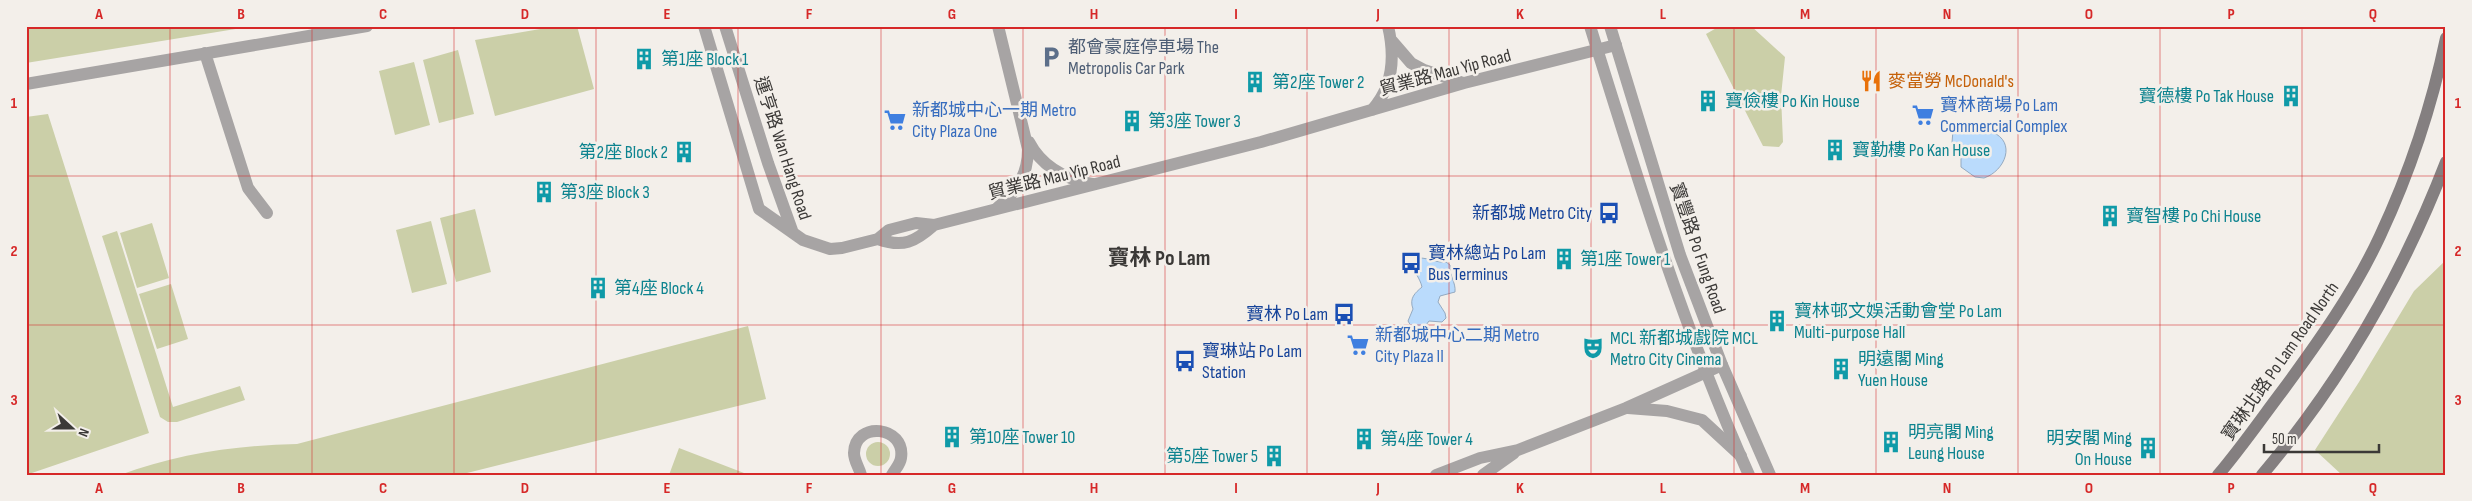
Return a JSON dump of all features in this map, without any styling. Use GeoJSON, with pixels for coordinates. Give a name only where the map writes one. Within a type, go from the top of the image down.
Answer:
{"type":"FeatureCollection","features":[{"type":"Feature","properties":{"kind":"main road","name":"寶琳北路 Po Lam Road North"},"geometry":{"type":"LineString","coordinates":[[2218,475],[2246,441],[2326,331],[2354,285],[2380,236],[2419,136],[2446,38]]}},
{"type":"Feature","properties":{"kind":"main road"},"geometry":{"type":"LineString","coordinates":[[2262,475],[2332,385],[2360,338],[2408,254],[2446,162]]}},
{"type":"Feature","properties":{"kind":"street"},"geometry":{"type":"LineString","coordinates":[[26,84],[367,26]]}},
{"type":"Feature","properties":{"kind":"street","name":"運亨路 Wan Hang Road"},"geometry":{"type":"LineString","coordinates":[[704,26],[759,209],[793,233]]}},
{"type":"Feature","properties":{"kind":"street","name":"運亨路 Wan Hang Road"},"geometry":{"type":"LineString","coordinates":[[725,26],[768,163],[793,233]]}},
{"type":"Feature","properties":{"kind":"street"},"geometry":{"type":"LineString","coordinates":[[994,210],[1012,194],[1023,177],[1028,160],[1027,138],[998,26]]}},
{"type":"Feature","properties":{"kind":"street"},"geometry":{"type":"LineString","coordinates":[[1372,110],[1384,95],[1392,67],[1392,41],[1388,26]]}},
{"type":"Feature","properties":{"kind":"street","name":"寶豐路 Po Fung Road"},"geometry":{"type":"LineString","coordinates":[[1590,26],[1658,245],[1707,373],[1749,475]]}},
{"type":"Feature","properties":{"kind":"street","name":"寶豐路 Po Fung Road"},"geometry":{"type":"LineString","coordinates":[[1610,26],[1680,255],[1722,366],[1770,475]]}},
{"type":"Feature","properties":{"kind":"street"},"geometry":{"type":"LineString","coordinates":[[1392,41],[1411,63],[1424,70],[1464,83]]}},
{"type":"Feature","properties":{"kind":"street","name":"貿業路 Mau Yip Road"},"geometry":{"type":"LineString","coordinates":[[793,233],[818,246],[830,249],[878,239],[894,244],[905,242],[920,237],[934,225],[1097,184],[1372,110],[1464,83],[1616,46]]}},
{"type":"Feature","properties":{"kind":"street"},"geometry":{"type":"LineString","coordinates":[[205,53],[248,188],[267,212]]}},
{"type":"Feature","properties":{"kind":"street"},"geometry":{"type":"LineString","coordinates":[[1027,138],[1037,155],[1052,169],[1075,180],[1097,184]]}},
{"type":"Feature","properties":{"kind":"street"},"geometry":{"type":"LineString","coordinates":[[1436,475],[1480,458],[1518,450],[1626,408],[1722,366]]}},
{"type":"Feature","properties":{"kind":"street"},"geometry":{"type":"LineString","coordinates":[[1626,408],[1667,411],[1702,420],[1741,456]]}},
{"type":"Feature","properties":{"kind":"street"},"geometry":{"type":"LineString","coordinates":[[861,475],[855,461],[855,446],[862,435],[878,430],[888,432],[899,444],[901,456],[892,475]]}},
{"type":"Feature","properties":{"kind":"street"},"geometry":{"type":"LineString","coordinates":[[1483,475],[1518,450]]}},
{"type":"Feature","properties":{"kind":"green space"},"geometry":{"type":"Polygon","coordinates":[[[26,26],[254,26],[26,63],[26,26]]]}},
{"type":"Feature","properties":{"kind":"green space"},"geometry":{"type":"Polygon","coordinates":[[[558,26],[577,26],[594,89],[495,116],[475,40],[558,26]]]}},
{"type":"Feature","properties":{"kind":"green space"},"geometry":{"type":"Polygon","coordinates":[[[1720,26],[1751,26],[1785,57],[1781,96],[1783,142],[1779,147],[1763,146],[1706,34],[1720,26]]]}},
{"type":"Feature","properties":{"kind":"green space"},"geometry":{"type":"Polygon","coordinates":[[[458,50],[474,114],[439,123],[423,60],[458,50]]]}},
{"type":"Feature","properties":{"kind":"green space"},"geometry":{"type":"Polygon","coordinates":[[[414,62],[430,125],[395,135],[379,71],[414,62]]]}},
{"type":"Feature","properties":{"kind":"green space"},"geometry":{"type":"Polygon","coordinates":[[[48,114],[149,433],[26,475],[26,117],[48,114]]]}},
{"type":"Feature","properties":{"kind":"green space"},"geometry":{"type":"Polygon","coordinates":[[[475,209],[491,272],[456,282],[440,218],[475,209]]]}},
{"type":"Feature","properties":{"kind":"green space"},"geometry":{"type":"Polygon","coordinates":[[[431,221],[447,284],[412,293],[396,230],[431,221]]]}},
{"type":"Feature","properties":{"kind":"green space"},"geometry":{"type":"Polygon","coordinates":[[[152,223],[169,278],[137,288],[120,233],[152,223]]]}},
{"type":"Feature","properties":{"kind":"green space"},"geometry":{"type":"Polygon","coordinates":[[[117,231],[173,407],[240,386],[245,400],[177,422],[168,422],[160,417],[102,236],[117,231]]]}},
{"type":"Feature","properties":{"kind":"green space"},"geometry":{"type":"Polygon","coordinates":[[[2446,260],[2446,475],[2342,475],[2315,450],[2414,291],[2446,260]]]}},
{"type":"Feature","properties":{"kind":"green space"},"geometry":{"type":"Polygon","coordinates":[[[171,284],[188,339],[157,349],[139,294],[171,284]]]}},
{"type":"Feature","properties":{"kind":"green space"},"geometry":{"type":"Polygon","coordinates":[[[748,326],[766,399],[459,475],[120,475],[163,461],[207,452],[252,446],[297,444],[748,326]]]}},
{"type":"Feature","properties":{"kind":"green space"},"geometry":{"type":"Polygon","coordinates":[[[878,442],[887,445],[890,454],[887,463],[878,466],[869,463],[866,454],[869,445],[878,442]]]}},
{"type":"Feature","properties":{"kind":"green space"},"geometry":{"type":"Polygon","coordinates":[[[679,448],[744,473],[743,475],[669,475],[679,448]]]}},
{"type":"Feature","properties":{"kind":"water"},"geometry":{"type":"Polygon","coordinates":[[[1953,130],[1983,130],[1992,132],[2000,137],[2006,149],[2005,156],[1998,169],[1984,178],[1975,177],[1961,167],[1961,143],[1952,143],[1953,130]]]}},
{"type":"Feature","properties":{"kind":"water"},"geometry":{"type":"Polygon","coordinates":[[[1419,258],[1446,262],[1450,265],[1455,292],[1440,296],[1438,302],[1446,318],[1442,322],[1429,321],[1423,329],[1417,331],[1408,321],[1413,309],[1412,299],[1422,287],[1413,264],[1419,258]]]}},
{"type":"Feature","properties":{"kind":"place","name":"都會豪庭停車場 The Metropolis Car Park"},"geometry":{"type":"Point","coordinates":[1051,57]}},
{"type":"Feature","properties":{"kind":"place","name":"第1座 Block 1"},"geometry":{"type":"Point","coordinates":[644,59]}},
{"type":"Feature","properties":{"kind":"place","name":"麥當勞 McDonald's"},"geometry":{"type":"Point","coordinates":[1871,81]}},
{"type":"Feature","properties":{"kind":"place","name":"第2座 Tower 2"},"geometry":{"type":"Point","coordinates":[1255,82]}},
{"type":"Feature","properties":{"kind":"place","name":"寶德樓 Po Tak House"},"geometry":{"type":"Point","coordinates":[2291,96]}},
{"type":"Feature","properties":{"kind":"place","name":"寶儉樓 Po Kin House"},"geometry":{"type":"Point","coordinates":[1708,101]}},
{"type":"Feature","properties":{"kind":"place","name":"寶林商場 Po Lam Commercial Complex"},"geometry":{"type":"Point","coordinates":[1923,115]}},
{"type":"Feature","properties":{"kind":"place","name":"新都城中心一期 Metro City Plaza One"},"geometry":{"type":"Point","coordinates":[895,120]}},
{"type":"Feature","properties":{"kind":"place","name":"第3座 Tower 3"},"geometry":{"type":"Point","coordinates":[1132,121]}},
{"type":"Feature","properties":{"kind":"place","name":"寶勤樓 Po Kan House"},"geometry":{"type":"Point","coordinates":[1835,150]}},
{"type":"Feature","properties":{"kind":"place","name":"第2座 Block 2"},"geometry":{"type":"Point","coordinates":[684,152]}},
{"type":"Feature","properties":{"kind":"place","name":"第3座 Block 3"},"geometry":{"type":"Point","coordinates":[544,192]}},
{"type":"Feature","properties":{"kind":"place","name":"新都城 Metro City"},"geometry":{"type":"Point","coordinates":[1609,213]}},
{"type":"Feature","properties":{"kind":"place","name":"寶智樓 Po Chi House"},"geometry":{"type":"Point","coordinates":[2110,216]}},
{"type":"Feature","properties":{"kind":"place","name":"第1座 Tower 1"},"geometry":{"type":"Point","coordinates":[1564,259]}},
{"type":"Feature","properties":{"kind":"place","name":"寶林總站 Po Lam Bus Terminus"},"geometry":{"type":"Point","coordinates":[1411,263]}},
{"type":"Feature","properties":{"kind":"place","name":"第4座 Block 4"},"geometry":{"type":"Point","coordinates":[598,288]}},
{"type":"Feature","properties":{"kind":"place","name":"寶林 Po Lam"},"geometry":{"type":"Point","coordinates":[1344,314]}},
{"type":"Feature","properties":{"kind":"place","name":"寶林邨文娛活動會堂 Po Lam Multi-purpose Hall"},"geometry":{"type":"Point","coordinates":[1777,321]}},
{"type":"Feature","properties":{"kind":"place","name":"新都城中心二期 Metro City Plaza II"},"geometry":{"type":"Point","coordinates":[1358,345]}},
{"type":"Feature","properties":{"kind":"place","name":"MCL 新都城戲院 MCL Metro City Cinema"},"geometry":{"type":"Point","coordinates":[1593,348]}},
{"type":"Feature","properties":{"kind":"place","name":"寶琳站 Po Lam Station"},"geometry":{"type":"Point","coordinates":[1185,361]}},
{"type":"Feature","properties":{"kind":"place","name":"明遠閣 Ming Yuen House"},"geometry":{"type":"Point","coordinates":[1841,369]}},
{"type":"Feature","properties":{"kind":"place","name":"第10座 Tower 10"},"geometry":{"type":"Point","coordinates":[952,437]}},
{"type":"Feature","properties":{"kind":"place","name":"第4座 Tower 4"},"geometry":{"type":"Point","coordinates":[1364,439]}},
{"type":"Feature","properties":{"kind":"place","name":"明亮閣 Ming Leung House"},"geometry":{"type":"Point","coordinates":[1891,442]}},
{"type":"Feature","properties":{"kind":"place","name":"明安閣 Ming On House"},"geometry":{"type":"Point","coordinates":[2148,448]}},
{"type":"Feature","properties":{"kind":"place","name":"第5座 Tower 5"},"geometry":{"type":"Point","coordinates":[1274,456]}},
{"type":"Feature","properties":{"kind":"district","name":"寶林 Po Lam"},"geometry":{"type":"Point","coordinates":[1159,257]}}]}
